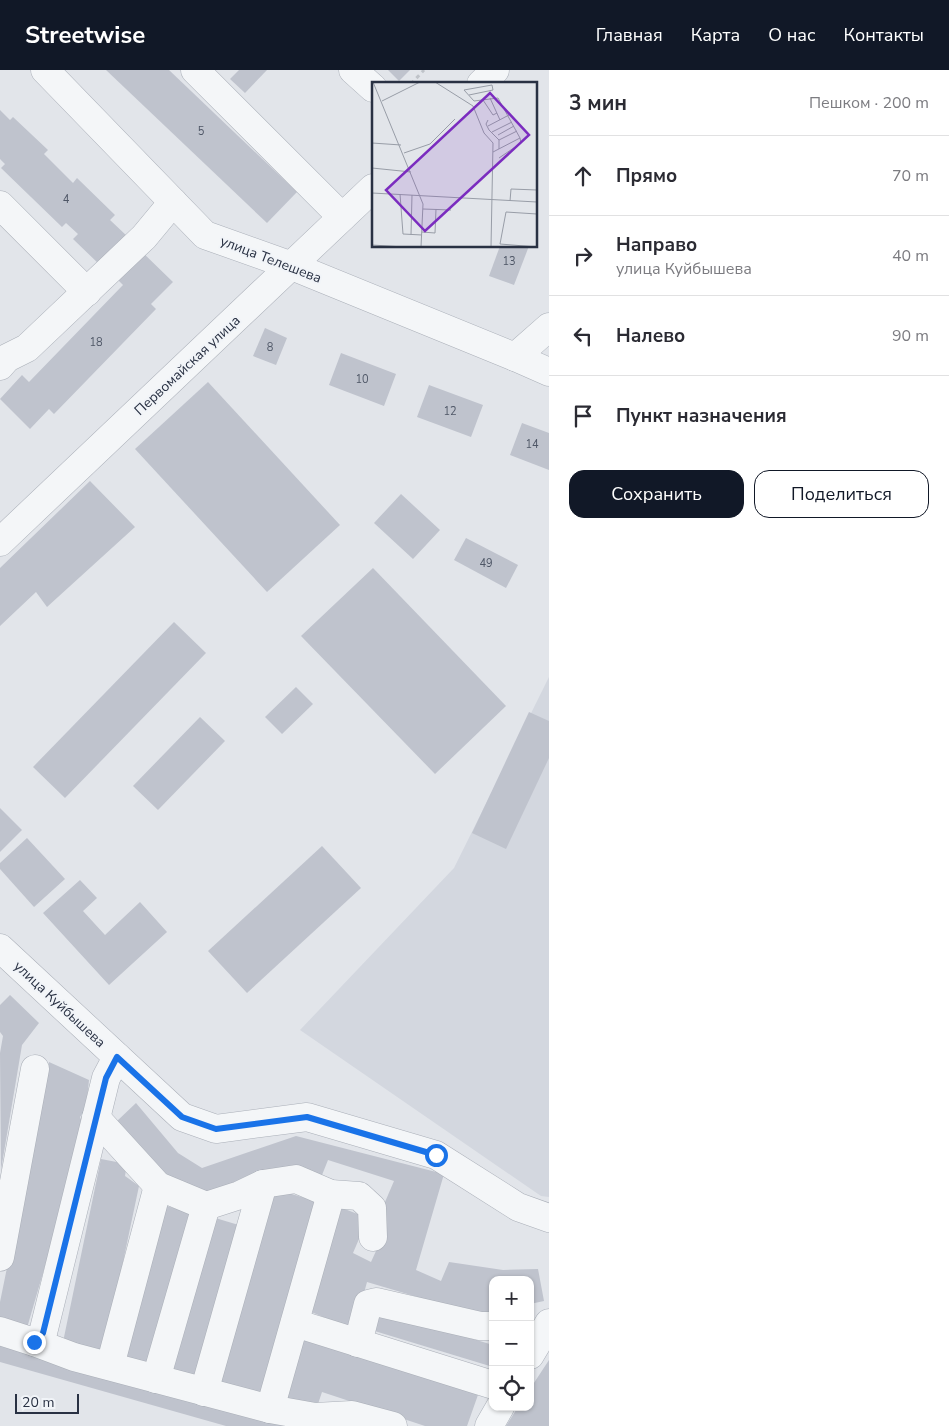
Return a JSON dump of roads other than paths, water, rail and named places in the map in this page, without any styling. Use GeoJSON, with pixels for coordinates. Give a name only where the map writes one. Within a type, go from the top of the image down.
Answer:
{"type":"FeatureCollection","features":[{"type":"Feature","properties":{"kind":"street","name":"улица Телешева"},"geometry":{"type":"LineString","coordinates":[[45,70],[205,235],[292,266],[549,372]]}},
{"type":"Feature","properties":{"kind":"street"},"geometry":{"type":"LineString","coordinates":[[195,70],[342,217]]}},
{"type":"Feature","properties":{"kind":"street"},"geometry":{"type":"LineString","coordinates":[[353,70],[372,87]]}},
{"type":"Feature","properties":{"kind":"street"},"geometry":{"type":"LineString","coordinates":[[482,82],[495,70]]}},
{"type":"Feature","properties":{"kind":"street","name":"Первомайская улица"},"geometry":{"type":"LineString","coordinates":[[0,542],[372,189]]}},
{"type":"Feature","properties":{"kind":"street"},"geometry":{"type":"LineString","coordinates":[[0,366],[7,358],[27,348],[87,292],[144,237],[173,202]]}},
{"type":"Feature","properties":{"kind":"street"},"geometry":{"type":"LineString","coordinates":[[0,205],[87,292]]}},
{"type":"Feature","properties":{"kind":"street"},"geometry":{"type":"LineString","coordinates":[[515,357],[549,326]]}},
{"type":"Feature","properties":{"kind":"street","name":"улица Куйбышева"},"geometry":{"type":"LineString","coordinates":[[0,948],[182,1117],[216,1129],[307,1117],[436,1155],[518,1207],[549,1218]]}},
{"type":"Feature","properties":{"kind":"street"},"geometry":{"type":"LineString","coordinates":[[34,1342],[43,1333],[106,1078],[117,1057]]}},
{"type":"Feature","properties":{"kind":"street"},"geometry":{"type":"LineString","coordinates":[[0,1257],[35,1069]]}},
{"type":"Feature","properties":{"kind":"street"},"geometry":{"type":"LineString","coordinates":[[96,1118],[158,1186],[206,1206],[240,1195],[263,1184],[296,1179],[331,1194],[359,1196],[372,1208],[373,1237]]}},
{"type":"Feature","properties":{"kind":"street"},"geometry":{"type":"LineString","coordinates":[[204,1392],[263,1184]]}},
{"type":"Feature","properties":{"kind":"street"},"geometry":{"type":"LineString","coordinates":[[110,1366],[158,1186]]}},
{"type":"Feature","properties":{"kind":"street"},"geometry":{"type":"LineString","coordinates":[[270,1409],[331,1194]]}},
{"type":"Feature","properties":{"kind":"street"},"geometry":{"type":"LineString","coordinates":[[156,1379],[206,1206]]}},
{"type":"Feature","properties":{"kind":"street"},"geometry":{"type":"LineString","coordinates":[[358,1343],[368,1304],[376,1302],[480,1326],[489,1326]]}},
{"type":"Feature","properties":{"kind":"street"},"geometry":{"type":"LineString","coordinates":[[295,1323],[489,1384]]}},
{"type":"Feature","properties":{"kind":"street"},"geometry":{"type":"LineString","coordinates":[[534,1346],[542,1327]]}},
{"type":"Feature","properties":{"kind":"street"},"geometry":{"type":"LineString","coordinates":[[0,1331],[74,1356],[270,1409],[315,1417],[352,1415],[393,1426]]}},
{"type":"Feature","properties":{"kind":"street"},"geometry":{"type":"LineString","coordinates":[[489,1426],[498,1411]]}}]}
